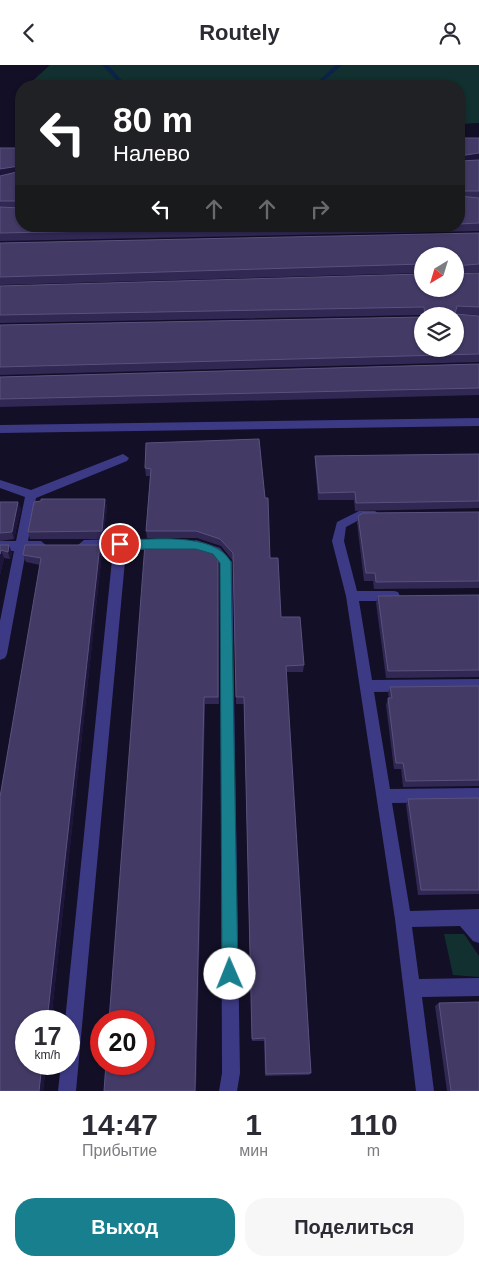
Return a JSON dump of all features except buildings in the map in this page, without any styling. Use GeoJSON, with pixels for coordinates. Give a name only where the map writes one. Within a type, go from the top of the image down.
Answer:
{"type":"FeatureCollection","features":[{"type":"Feature","properties":{"kind":"lane"},"geometry":{"type":"LineString","coordinates":[[0,429],[479,421]]}},
{"type":"Feature","properties":{"kind":"lane"},"geometry":{"type":"LineString","coordinates":[[0,484],[31,495],[123,457]]}},
{"type":"Feature","properties":{"kind":"lane"},"geometry":{"type":"LineString","coordinates":[[0,654],[23,546],[31,495]]}},
{"type":"Feature","properties":{"kind":"lane"},"geometry":{"type":"LineString","coordinates":[[389,515],[359,515],[341,525],[338,541],[352,596],[402,919],[424,1091]]}},
{"type":"Feature","properties":{"kind":"lane"},"geometry":{"type":"LineString","coordinates":[[67,1091],[120,544]]}},
{"type":"Feature","properties":{"kind":"lane"},"geometry":{"type":"LineString","coordinates":[[0,546],[52,545]]}},
{"type":"Feature","properties":{"kind":"lane"},"geometry":{"type":"LineString","coordinates":[[71,545],[196,545],[216,551],[226,562],[231,1073],[228,1091]]}},
{"type":"Feature","properties":{"kind":"lane"},"geometry":{"type":"LineString","coordinates":[[352,596],[411,595]]}},
{"type":"Feature","properties":{"kind":"lane"},"geometry":{"type":"LineString","coordinates":[[366,686],[479,685]]}},
{"type":"Feature","properties":{"kind":"lane"},"geometry":{"type":"LineString","coordinates":[[382,795],[479,795]]}},
{"type":"Feature","properties":{"kind":"lane"},"geometry":{"type":"LineString","coordinates":[[402,919],[471,917],[479,935]]}},
{"type":"Feature","properties":{"kind":"lane"},"geometry":{"type":"LineString","coordinates":[[412,988],[479,987]]}},
{"type":"Feature","properties":{"kind":"green space"},"geometry":{"type":"Polygon","coordinates":[[[50,65],[479,65],[479,123],[465,124],[465,80],[34,80],[50,65]]]}},
{"type":"Feature","properties":{"kind":"green space"},"geometry":{"type":"Polygon","coordinates":[[[444,934],[464,934],[479,956],[479,977],[453,975],[444,934]]]}},
{"type":"Feature","properties":{"kind":"waterway"},"geometry":{"type":"LineString","coordinates":[[105,65],[119,80]]}},
{"type":"Feature","properties":{"kind":"waterway"},"geometry":{"type":"LineString","coordinates":[[322,80],[339,65]]}},
{"type":"Feature","properties":{"kind":"route"},"geometry":{"type":"LineString","coordinates":[[120,544],[196,545],[216,551],[226,562],[230,974]]}}]}
